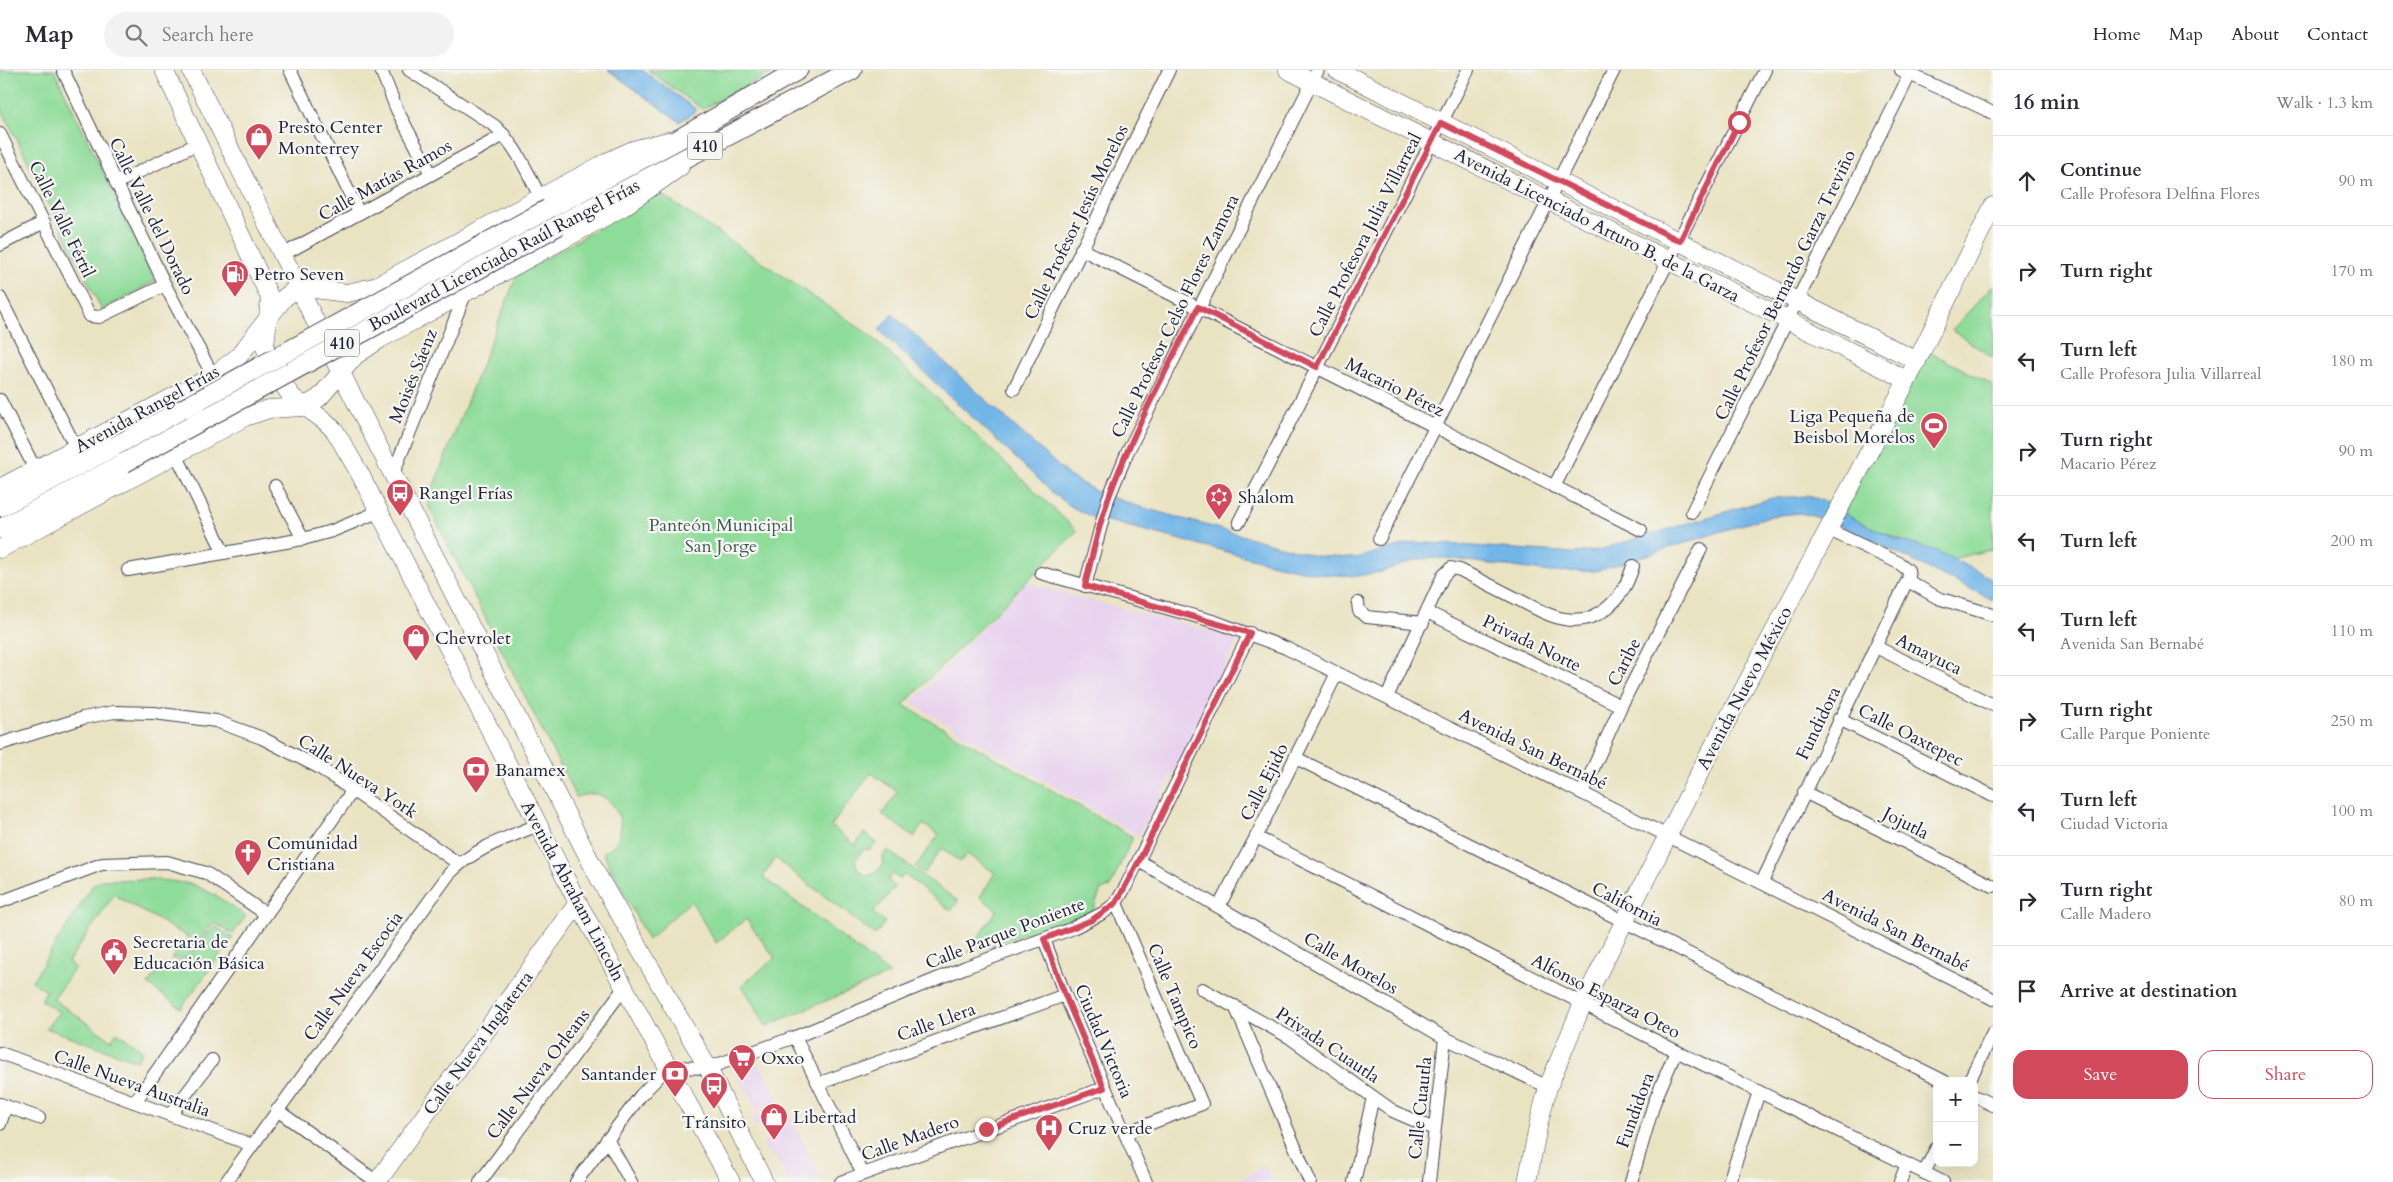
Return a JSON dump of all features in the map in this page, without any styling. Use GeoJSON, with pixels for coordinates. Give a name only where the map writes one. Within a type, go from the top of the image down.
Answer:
{"type":"FeatureCollection","features":[{"type":"Feature","properties":{"kind":"main road","name":"Avenida Abraham Lincoln"},"geometry":{"type":"LineString","coordinates":[[164,70],[270,298],[265,348],[273,370],[285,389],[303,406],[326,420],[335,431],[359,472],[538,825],[624,988],[731,1182]]}},
{"type":"Feature","properties":{"kind":"main road"},"geometry":{"type":"LineString","coordinates":[[191,70],[298,288],[599,878],[708,1068],[764,1182]]}},
{"type":"Feature","properties":{"kind":"main road","name":"Boulevard Licenciado Raúl Rangel Frías"},"geometry":{"type":"LineString","coordinates":[[0,507],[114,446],[544,203],[679,139],[798,70]]}},
{"type":"Feature","properties":{"kind":"main road","name":"Boulevard Licenciado Raúl Rangel Frías"},"geometry":{"type":"LineString","coordinates":[[2,528],[692,153],[852,70]]}},
{"type":"Feature","properties":{"kind":"main road","name":"Avenida Licenciado Arturo B. de la Garza"},"geometry":{"type":"LineString","coordinates":[[1288,70],[1315,76],[1432,142],[1906,380]]}},
{"type":"Feature","properties":{"kind":"main road","name":"Avenida Licenciado Arturo B. de la Garza"},"geometry":{"type":"LineString","coordinates":[[1337,70],[1917,361]]}},
{"type":"Feature","properties":{"kind":"main road"},"geometry":{"type":"LineString","coordinates":[[0,548],[256,412],[303,406],[319,398],[334,382],[340,371],[356,355],[380,339],[623,206],[678,169],[692,153]]}},
{"type":"Feature","properties":{"kind":"main road"},"geometry":{"type":"LineString","coordinates":[[298,288],[347,293],[374,288],[436,254],[544,203]]}},
{"type":"Feature","properties":{"kind":"main road","name":"Avenida Nuevo México"},"geometry":{"type":"LineString","coordinates":[[1527,1182],[1548,1087],[1583,1003],[1667,835],[1917,361],[1993,206]]}},
{"type":"Feature","properties":{"kind":"main road"},"geometry":{"type":"LineString","coordinates":[[436,254],[451,256],[458,265],[466,280],[461,295]]}},
{"type":"Feature","properties":{"kind":"main road"},"geometry":{"type":"LineString","coordinates":[[436,254],[426,266],[431,283],[445,295],[461,295]]}},
{"type":"Feature","properties":{"kind":"main road","name":"Avenida Rangel Frías"},"geometry":{"type":"LineString","coordinates":[[0,488],[208,378],[238,357],[284,298],[298,288]]}},
{"type":"Feature","properties":{"kind":"main road"},"geometry":{"type":"LineString","coordinates":[[208,378],[200,399],[214,420],[225,427]]}},
{"type":"Feature","properties":{"kind":"main road"},"geometry":{"type":"LineString","coordinates":[[168,400],[191,400],[197,404],[204,420],[195,443]]}},
{"type":"Feature","properties":{"kind":"main road","name":"Calle Nueva Inglaterra"},"geometry":{"type":"LineString","coordinates":[[377,1182],[581,907]]}},
{"type":"Feature","properties":{"kind":"main road","name":"Calle Nueva Inglaterra"},"geometry":{"type":"LineString","coordinates":[[389,1182],[581,907]]}},
{"type":"Feature","properties":{"kind":"street","name":"Calle Valle del Dorado"},"geometry":{"type":"LineString","coordinates":[[63,70],[166,285],[208,378]]}},
{"type":"Feature","properties":{"kind":"street"},"geometry":{"type":"LineString","coordinates":[[290,70],[359,213]]}},
{"type":"Feature","properties":{"kind":"street"},"geometry":{"type":"LineString","coordinates":[[381,70],[397,110],[431,174]]}},
{"type":"Feature","properties":{"kind":"street"},"geometry":{"type":"LineString","coordinates":[[409,70],[495,126],[518,154],[544,203]]}},
{"type":"Feature","properties":{"kind":"street","name":"Calle Profesor Jesús Morelos"},"geometry":{"type":"LineString","coordinates":[[1014,389],[1169,70]]}},
{"type":"Feature","properties":{"kind":"street","name":"Calle Profesora Julia Villarreal"},"geometry":{"type":"LineString","coordinates":[[1239,522],[1468,70]]}},
{"type":"Feature","properties":{"kind":"street"},"geometry":{"type":"LineString","coordinates":[[1379,539],[1614,70]]}},
{"type":"Feature","properties":{"kind":"street"},"geometry":{"type":"LineString","coordinates":[[1554,487],[1765,70]]}},
{"type":"Feature","properties":{"kind":"street"},"geometry":{"type":"LineString","coordinates":[[1908,71],[1993,113]]}},
{"type":"Feature","properties":{"kind":"street","name":"Calle Profesor Bernardo Garza Treviño"},"geometry":{"type":"LineString","coordinates":[[1692,512],[1908,71]]}},
{"type":"Feature","properties":{"kind":"street","name":"Calle Profesor Celso Flores Zamora"},"geometry":{"type":"LineString","coordinates":[[1085,586],[1108,499],[1144,415],[1315,76]]}},
{"type":"Feature","properties":{"kind":"street","name":"Calle Valle Fértil"},"geometry":{"type":"LineString","coordinates":[[0,134],[88,314],[94,318],[99,317],[166,285]]}},
{"type":"Feature","properties":{"kind":"street","name":"Calle Matías Ramos"},"geometry":{"type":"LineString","coordinates":[[282,255],[504,135]]}},
{"type":"Feature","properties":{"kind":"street"},"geometry":{"type":"LineString","coordinates":[[116,183],[199,143]]}},
{"type":"Feature","properties":{"kind":"street"},"geometry":{"type":"LineString","coordinates":[[0,244],[44,222]]}},
{"type":"Feature","properties":{"kind":"street","name":"Macario Pérez"},"geometry":{"type":"LineString","coordinates":[[1081,249],[1641,530]]}},
{"type":"Feature","properties":{"kind":"street","name":"Moisés Sáenz"},"geometry":{"type":"LineString","coordinates":[[393,474],[461,295]]}},
{"type":"Feature","properties":{"kind":"street"},"geometry":{"type":"LineString","coordinates":[[0,298],[76,448]]}},
{"type":"Feature","properties":{"kind":"street"},"geometry":{"type":"LineString","coordinates":[[0,400],[35,469]]}},
{"type":"Feature","properties":{"kind":"street"},"geometry":{"type":"LineString","coordinates":[[176,454],[224,553]]}},
{"type":"Feature","properties":{"kind":"street"},"geometry":{"type":"LineString","coordinates":[[275,486],[303,539]]}},
{"type":"Feature","properties":{"kind":"street"},"geometry":{"type":"LineString","coordinates":[[128,570],[303,539],[332,531],[378,512]]}},
{"type":"Feature","properties":{"kind":"street"},"geometry":{"type":"LineString","coordinates":[[1828,527],[1904,565],[1909,573],[1908,581],[1938,598],[1993,615]]}},
{"type":"Feature","properties":{"kind":"street","name":"Caribe"},"geometry":{"type":"LineString","coordinates":[[1582,792],[1621,706],[1701,549]]}},
{"type":"Feature","properties":{"kind":"street"},"geometry":{"type":"LineString","coordinates":[[1387,697],[1443,576],[1451,568],[1460,570],[1548,614],[1570,620],[1586,617],[1611,606],[1624,589],[1633,566]]}},
{"type":"Feature","properties":{"kind":"street","name":"Avenida San Bernabé"},"geometry":{"type":"LineString","coordinates":[[1041,574],[1250,633],[1337,673],[1582,792],[1993,999]]}},
{"type":"Feature","properties":{"kind":"street","name":"Fundidora"},"geometry":{"type":"LineString","coordinates":[[1762,882],[1908,581]]}},
{"type":"Feature","properties":{"kind":"street","name":"Privada Norte"},"geometry":{"type":"LineString","coordinates":[[1358,603],[1359,611],[1368,617],[1425,618],[1621,706]]}},
{"type":"Feature","properties":{"kind":"street","name":"Calle Parque Poniente"},"geometry":{"type":"LineString","coordinates":[[708,1068],[795,1037],[966,967],[1092,920],[1116,903],[1139,861],[1250,633]]}},
{"type":"Feature","properties":{"kind":"street","name":"Amayuca"},"geometry":{"type":"LineString","coordinates":[[1876,647],[1993,705]]}},
{"type":"Feature","properties":{"kind":"street","name":"Calle Ejido"},"geometry":{"type":"LineString","coordinates":[[1219,906],[1256,838],[1337,673]]}},
{"type":"Feature","properties":{"kind":"street","name":"Calle Nueva York"},"geometry":{"type":"LineString","coordinates":[[0,744],[83,718],[114,712],[154,713],[216,721],[286,750],[352,790],[459,864]]}},
{"type":"Feature","properties":{"kind":"street","name":"Calle Oaxtepec"},"geometry":{"type":"LineString","coordinates":[[1840,719],[1993,796]]}},
{"type":"Feature","properties":{"kind":"street","name":"California"},"geometry":{"type":"LineString","coordinates":[[1296,758],[1936,1077]]}},
{"type":"Feature","properties":{"kind":"street"},"geometry":{"type":"LineString","coordinates":[[135,1102],[352,790]]}},
{"type":"Feature","properties":{"kind":"street","name":"Jojutla"},"geometry":{"type":"LineString","coordinates":[[1804,792],[1993,886]]}},
{"type":"Feature","properties":{"kind":"street","name":"Calle Nueva Escocia"},"geometry":{"type":"LineString","coordinates":[[226,1182],[434,893],[459,864],[498,841],[538,825]]}},
{"type":"Feature","properties":{"kind":"street","name":"Alfonso Esparza Oteo"},"geometry":{"type":"LineString","coordinates":[[1256,838],[1676,1051],[1943,1182]]}},
{"type":"Feature","properties":{"kind":"street","name":"Calle Morelos"},"geometry":{"type":"LineString","coordinates":[[1139,861],[1445,1038],[1548,1087]]}},
{"type":"Feature","properties":{"kind":"street"},"geometry":{"type":"LineString","coordinates":[[0,902],[102,864],[166,862],[206,873],[266,914]]}},
{"type":"Feature","properties":{"kind":"street","name":"Calle Tampico"},"geometry":{"type":"LineString","coordinates":[[1116,903],[1202,1104],[1125,1134]]}},
{"type":"Feature","properties":{"kind":"street","name":"Ciudad Victoria"},"geometry":{"type":"LineString","coordinates":[[1044,939],[1104,1088],[1146,1182]]}},
{"type":"Feature","properties":{"kind":"street","name":"Calle Nueva Orleans"},"geometry":{"type":"LineString","coordinates":[[480,1182],[624,988]]}},
{"type":"Feature","properties":{"kind":"street","name":"Privada Cuautla"},"geometry":{"type":"LineString","coordinates":[[1202,989],[1289,1037],[1405,1118],[1434,1129]]}},
{"type":"Feature","properties":{"kind":"street","name":"Calle Llera"},"geometry":{"type":"LineString","coordinates":[[820,1083],[1065,995]]}},
{"type":"Feature","properties":{"kind":"street"},"geometry":{"type":"LineString","coordinates":[[1235,1006],[1310,1182]]}},
{"type":"Feature","properties":{"kind":"street"},"geometry":{"type":"LineString","coordinates":[[1971,1077],[1993,1033]]}},
{"type":"Feature","properties":{"kind":"street"},"geometry":{"type":"LineString","coordinates":[[795,1037],[820,1083],[864,1174]]}},
{"type":"Feature","properties":{"kind":"street","name":"Calle Cuautla"},"geometry":{"type":"LineString","coordinates":[[1429,1182],[1445,1038]]}},
{"type":"Feature","properties":{"kind":"street","name":"Fundidora"},"geometry":{"type":"LineString","coordinates":[[1631,1182],[1654,1103],[1676,1051]]}},
{"type":"Feature","properties":{"kind":"street","name":"Calle Nueva Australia"},"geometry":{"type":"LineString","coordinates":[[0,1053],[252,1145]]}},
{"type":"Feature","properties":{"kind":"street"},"geometry":{"type":"LineString","coordinates":[[170,1115],[212,1060]]}},
{"type":"Feature","properties":{"kind":"street"},"geometry":{"type":"LineString","coordinates":[[576,1182],[653,1081],[668,1067],[708,1068]]}},
{"type":"Feature","properties":{"kind":"street","name":"Calle Madero"},"geometry":{"type":"LineString","coordinates":[[841,1182],[1104,1088]]}},
{"type":"Feature","properties":{"kind":"street"},"geometry":{"type":"LineString","coordinates":[[1729,1182],[1759,1092]]}},
{"type":"Feature","properties":{"kind":"street"},"geometry":{"type":"LineString","coordinates":[[1354,1182],[1373,1097]]}},
{"type":"Feature","properties":{"kind":"street"},"geometry":{"type":"LineString","coordinates":[[1978,1098],[1993,1105]]}},
{"type":"Feature","properties":{"kind":"street"},"geometry":{"type":"LineString","coordinates":[[0,1124],[3,1105],[39,1118]]}},
{"type":"Feature","properties":{"kind":"street"},"geometry":{"type":"LineString","coordinates":[[277,1110],[377,1182]]}},
{"type":"Feature","properties":{"kind":"street"},"geometry":{"type":"LineString","coordinates":[[607,1139],[631,1182]]}},
{"type":"Feature","properties":{"kind":"street"},"geometry":{"type":"LineString","coordinates":[[1924,1173],[1933,1155]]}},
{"type":"Feature","properties":{"kind":"street"},"geometry":{"type":"LineString","coordinates":[[1900,1182],[1907,1164]]}},
{"type":"Feature","properties":{"kind":"shaded area"},"geometry":{"type":"Polygon","coordinates":[[[1027,582],[1081,598],[1239,638],[1180,760],[1138,836],[911,703],[1027,582]]]}},
{"type":"Feature","properties":{"kind":"shaded area"},"geometry":{"type":"Polygon","coordinates":[[[760,1064],[795,1126],[820,1176],[807,1182],[788,1182],[776,1156],[770,1158],[762,1143],[769,1139],[761,1125],[755,1127],[751,1119],[760,1115],[736,1073],[760,1064]]]}},
{"type":"Feature","properties":{"kind":"shaded area"},"geometry":{"type":"Polygon","coordinates":[[[1265,1166],[1272,1182],[1242,1182],[1240,1179],[1265,1166]]]}},
{"type":"Feature","properties":{"kind":"green space"},"geometry":{"type":"Polygon","coordinates":[[[0,70],[54,70],[155,281],[102,310],[0,106],[0,70]]]}},
{"type":"Feature","properties":{"kind":"green space"},"geometry":{"type":"Polygon","coordinates":[[[648,70],[777,70],[702,109],[648,70]]]}},
{"type":"Feature","properties":{"kind":"green space","name":"Panteón Municipal San Jorge"},"geometry":{"type":"Polygon","coordinates":[[[659,193],[870,335],[1077,531],[903,705],[1133,837],[1110,887],[1101,890],[1092,912],[968,953],[997,910],[980,897],[995,873],[967,854],[960,862],[942,848],[924,873],[915,867],[939,835],[923,824],[914,837],[882,814],[898,792],[871,773],[831,826],[855,845],[864,833],[877,843],[871,849],[863,850],[855,860],[857,869],[866,876],[874,874],[883,865],[883,856],[887,850],[958,901],[951,911],[904,874],[900,879],[892,874],[888,880],[895,887],[873,913],[885,922],[875,935],[775,858],[763,877],[890,974],[766,1026],[742,985],[775,958],[746,919],[716,943],[691,901],[648,940],[603,853],[615,844],[619,836],[620,823],[616,810],[608,800],[596,794],[576,797],[427,503],[517,275],[659,193]]]}},
{"type":"Feature","properties":{"kind":"green space"},"geometry":{"type":"Polygon","coordinates":[[[1993,285],[1993,358],[1952,330],[1993,285]]]}},
{"type":"Feature","properties":{"kind":"green space","name":"Liga Pequeña de Beisbol Morelos"},"geometry":{"type":"Polygon","coordinates":[[[1924,349],[1993,385],[1993,549],[1949,560],[1843,516],[1924,349]]]}},
{"type":"Feature","properties":{"kind":"green space"},"geometry":{"type":"Polygon","coordinates":[[[154,879],[192,884],[215,895],[246,916],[233,934],[213,922],[187,958],[171,959],[188,937],[114,895],[68,962],[75,968],[53,999],[111,1040],[117,1032],[142,1050],[137,1061],[46,1028],[59,1012],[41,1000],[46,991],[32,981],[93,885],[102,880],[154,879]]]}},
{"type":"Feature","properties":{"kind":"green space"},"geometry":{"type":"Polygon","coordinates":[[[214,926],[233,938],[181,1008],[148,984],[163,964],[188,960],[214,926]]]}},
{"type":"Feature","properties":{"kind":"water"},"geometry":{"type":"Polygon","coordinates":[[[608,70],[642,70],[697,110],[680,122],[608,70]]]}},
{"type":"Feature","properties":{"kind":"water"},"geometry":{"type":"Polygon","coordinates":[[[892,314],[1069,476],[1099,493],[1137,506],[1316,556],[1356,558],[1414,542],[1575,553],[1599,550],[1772,498],[1808,496],[1825,501],[1854,519],[1898,540],[1937,551],[1993,579],[1993,600],[1848,529],[1800,513],[1770,516],[1596,571],[1551,572],[1445,558],[1419,559],[1381,572],[1357,576],[1320,574],[1278,565],[1092,517],[1072,507],[1053,493],[879,330],[892,314]]]}},
{"type":"Feature","properties":{"kind":"place","name":"Presto Center Monterrey"},"geometry":{"type":"Point","coordinates":[259,161]}},
{"type":"Feature","properties":{"kind":"place","name":"Petro Seven"},"geometry":{"type":"Point","coordinates":[235,298]}},
{"type":"Feature","properties":{"kind":"place","name":"Liga Pequeña de Beisbol Morelos"},"geometry":{"type":"Point","coordinates":[1934,450]}},
{"type":"Feature","properties":{"kind":"place","name":"Rangel Frías"},"geometry":{"type":"Point","coordinates":[400,517]}},
{"type":"Feature","properties":{"kind":"place","name":"Shalom"},"geometry":{"type":"Point","coordinates":[1219,521]}},
{"type":"Feature","properties":{"kind":"place","name":"Chevrolet"},"geometry":{"type":"Point","coordinates":[416,662]}},
{"type":"Feature","properties":{"kind":"place","name":"Banamex"},"geometry":{"type":"Point","coordinates":[476,794]}},
{"type":"Feature","properties":{"kind":"place","name":"Comunidad Cristiana"},"geometry":{"type":"Point","coordinates":[248,877]}},
{"type":"Feature","properties":{"kind":"place","name":"Secretaria de Educación Básica"},"geometry":{"type":"Point","coordinates":[114,976]}},
{"type":"Feature","properties":{"kind":"place","name":"Oxxo"},"geometry":{"type":"Point","coordinates":[742,1082]}},
{"type":"Feature","properties":{"kind":"place","name":"Santander"},"geometry":{"type":"Point","coordinates":[675,1098]}},
{"type":"Feature","properties":{"kind":"place","name":"Tránsito"},"geometry":{"type":"Point","coordinates":[714,1110]}},
{"type":"Feature","properties":{"kind":"place","name":"Libertad"},"geometry":{"type":"Point","coordinates":[774,1141]}},
{"type":"Feature","properties":{"kind":"place","name":"Cruz verde"},"geometry":{"type":"Point","coordinates":[1049,1152]}},
{"type":"Feature","properties":{"kind":"route"},"geometry":{"type":"LineString","coordinates":[[986,1129],[1104,1088],[1044,939],[1092,920],[1116,903],[1139,861],[1250,633],[1085,586],[1092,554],[1114,483],[1144,415],[1198,307],[1317,367],[1441,123],[1680,241],[1739,122]]}}]}
